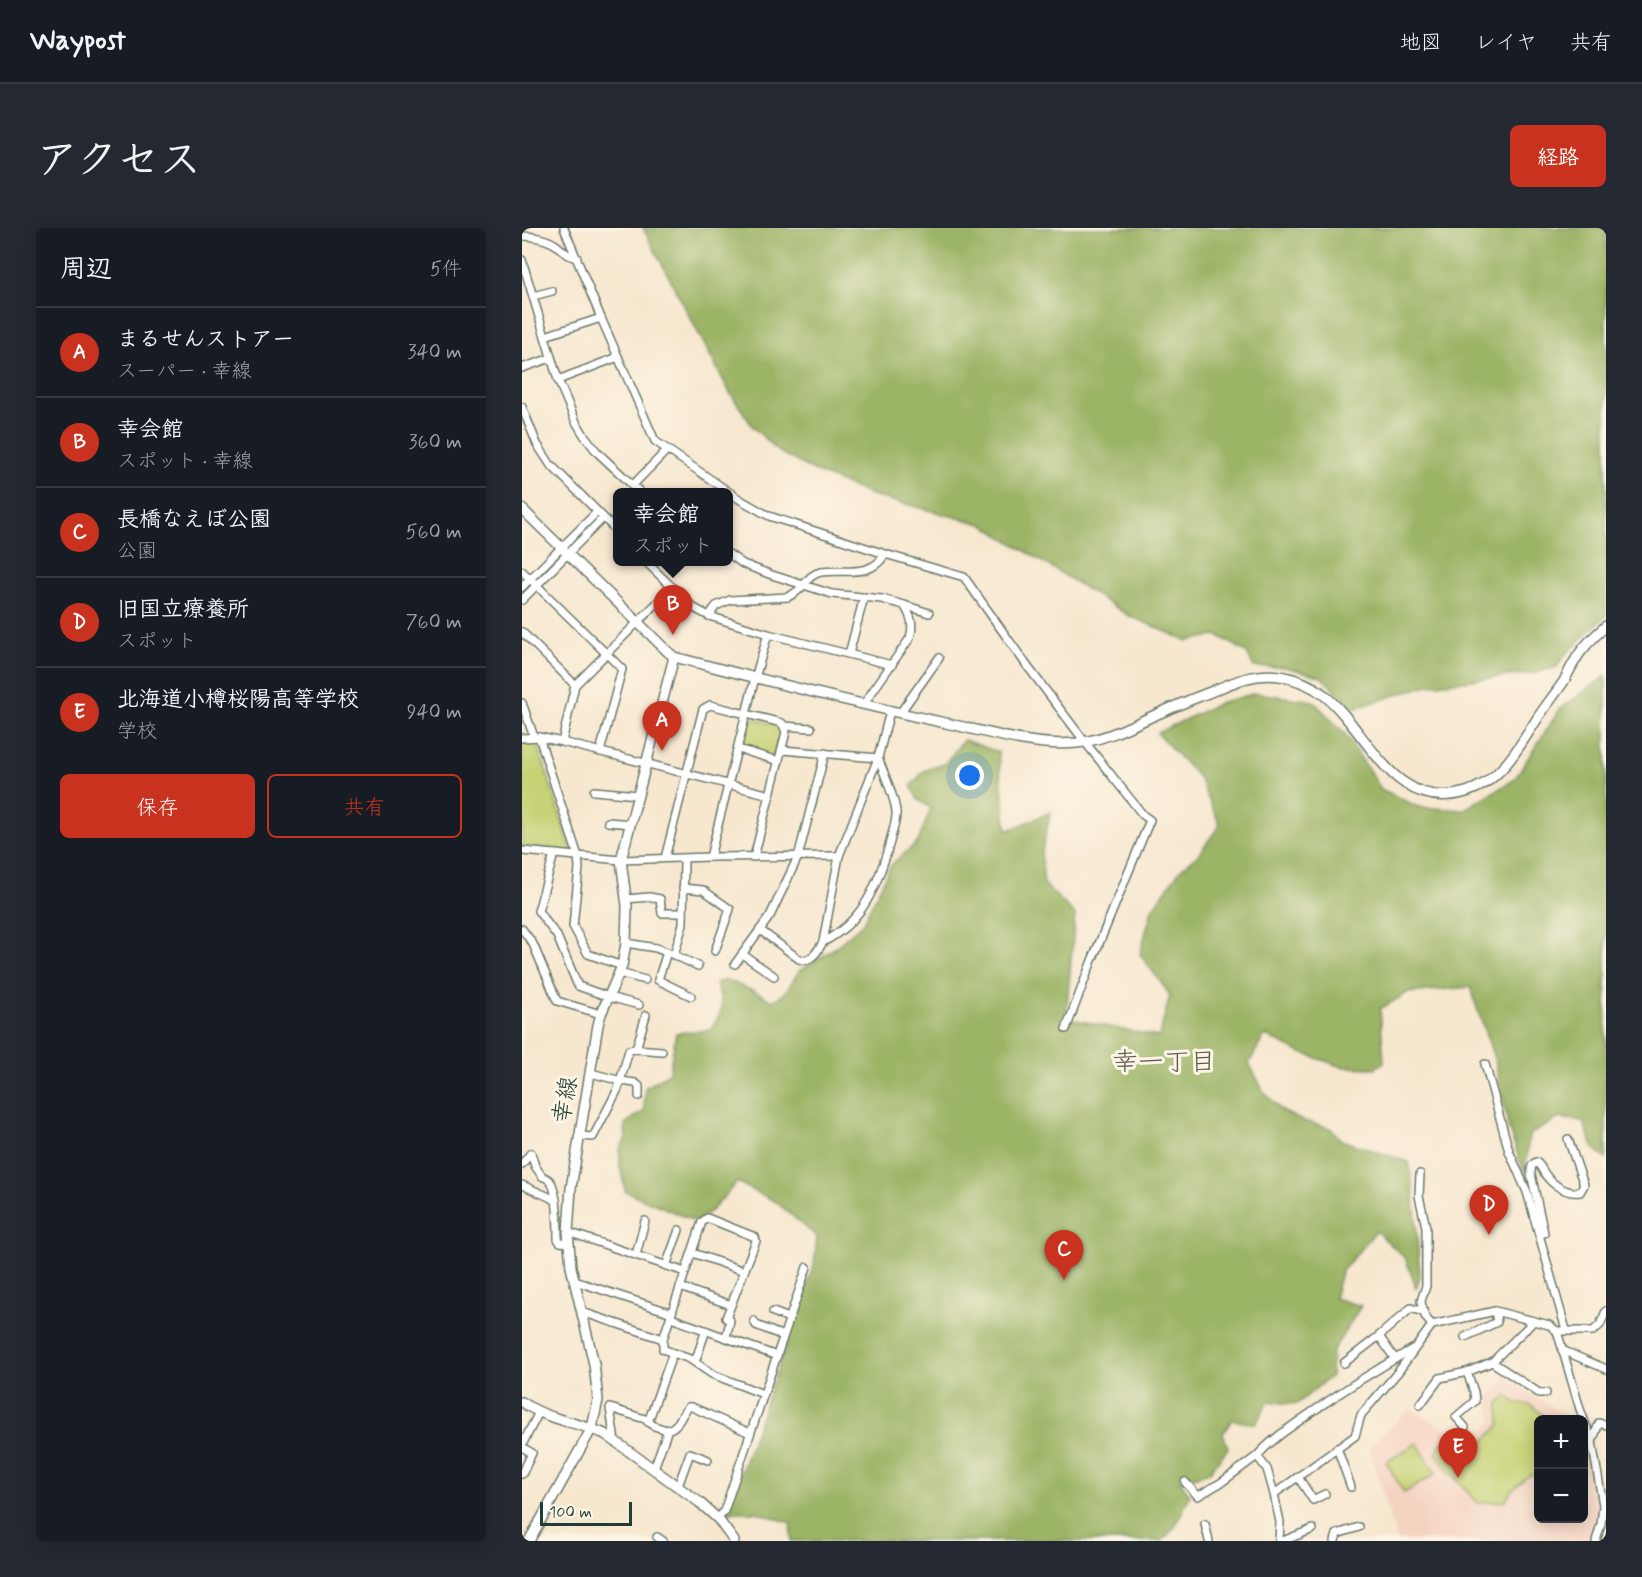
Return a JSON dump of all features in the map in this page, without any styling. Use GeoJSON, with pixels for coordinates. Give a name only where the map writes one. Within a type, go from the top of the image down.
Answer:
{"type":"FeatureCollection","features":[{"type":"Feature","properties":{"kind":"street"},"geometry":{"type":"LineString","coordinates":[[564,228],[655,441],[723,488]]}},
{"type":"Feature","properties":{"kind":"street"},"geometry":{"type":"LineString","coordinates":[[522,236],[542,239],[554,244],[566,255],[577,258]]}},
{"type":"Feature","properties":{"kind":"street"},"geometry":{"type":"LineString","coordinates":[[522,260],[558,380],[576,422],[597,452],[635,488]]}},
{"type":"Feature","properties":{"kind":"street"},"geometry":{"type":"LineString","coordinates":[[533,296],[552,291]]}},
{"type":"Feature","properties":{"kind":"street"},"geometry":{"type":"LineString","coordinates":[[545,336],[601,318]]}},
{"type":"Feature","properties":{"kind":"street"},"geometry":{"type":"LineString","coordinates":[[558,380],[618,357]]}},
{"type":"Feature","properties":{"kind":"street"},"geometry":{"type":"LineString","coordinates":[[522,368],[551,358]]}},
{"type":"Feature","properties":{"kind":"street"},"geometry":{"type":"LineString","coordinates":[[522,407],[537,444],[550,464],[613,527]]}},
{"type":"Feature","properties":{"kind":"street"},"geometry":{"type":"LineString","coordinates":[[632,486],[667,450]]}},
{"type":"Feature","properties":{"kind":"street"},"geometry":{"type":"LineString","coordinates":[[733,494],[769,516],[964,577],[1085,742],[1143,815],[1150,820],[1066,1029]]}},
{"type":"Feature","properties":{"kind":"street"},"geometry":{"type":"LineString","coordinates":[[522,509],[674,657],[863,705],[1024,741],[1060,744],[1085,742],[1126,728],[1248,677],[1278,676],[1303,682],[1325,696],[1383,763],[1405,784],[1429,794],[1443,796],[1468,792],[1496,776],[1563,683],[1583,649],[1606,626]]}},
{"type":"Feature","properties":{"kind":"street"},"geometry":{"type":"LineString","coordinates":[[522,600],[597,512]]}},
{"type":"Feature","properties":{"kind":"street"},"geometry":{"type":"LineString","coordinates":[[522,587],[603,518]]}},
{"type":"Feature","properties":{"kind":"street"},"geometry":{"type":"LineString","coordinates":[[709,616],[716,606],[730,600],[788,597],[819,572],[867,570],[879,563],[885,554]]}},
{"type":"Feature","properties":{"kind":"street"},"geometry":{"type":"LineString","coordinates":[[733,557],[743,564],[832,594],[882,598],[929,613]]}},
{"type":"Feature","properties":{"kind":"street"},"geometry":{"type":"LineString","coordinates":[[651,566],[694,608],[709,616],[768,634],[892,664]]}},
{"type":"Feature","properties":{"kind":"street"},"geometry":{"type":"LineString","coordinates":[[522,571],[622,669],[600,753]]}},
{"type":"Feature","properties":{"kind":"street"},"geometry":{"type":"LineString","coordinates":[[562,742],[575,685],[672,588]]}},
{"type":"Feature","properties":{"kind":"street"},"geometry":{"type":"LineString","coordinates":[[849,654],[864,597]]}},
{"type":"Feature","properties":{"kind":"street"},"geometry":{"type":"LineString","coordinates":[[863,705],[910,638],[911,617],[904,605]]}},
{"type":"Feature","properties":{"kind":"street"},"geometry":{"type":"LineString","coordinates":[[522,632],[575,685]]}},
{"type":"Feature","properties":{"kind":"street"},"geometry":{"type":"LineString","coordinates":[[710,857],[768,634]]}},
{"type":"Feature","properties":{"kind":"street","name":"幸線"},"geometry":{"type":"LineString","coordinates":[[529,1541],[592,1428],[598,1400],[597,1383],[571,1267],[568,1232],[571,1188],[598,1024],[621,969],[626,943],[626,899],[621,861],[674,657]]}},
{"type":"Feature","properties":{"kind":"street"},"geometry":{"type":"LineString","coordinates":[[760,930],[803,961],[808,960],[823,942],[839,856],[895,712],[939,658]]}},
{"type":"Feature","properties":{"kind":"street"},"geometry":{"type":"LineString","coordinates":[[522,703],[537,737],[578,856],[579,868],[573,926],[588,954],[645,980]]}},
{"type":"Feature","properties":{"kind":"street"},"geometry":{"type":"LineString","coordinates":[[665,858],[703,709],[710,705],[782,723],[786,732],[754,857]]}},
{"type":"Feature","properties":{"kind":"street"},"geometry":{"type":"LineString","coordinates":[[783,726],[811,728]]}},
{"type":"Feature","properties":{"kind":"street"},"geometry":{"type":"LineString","coordinates":[[522,738],[537,737],[562,742],[770,795]]}},
{"type":"Feature","properties":{"kind":"street"},"geometry":{"type":"LineString","coordinates":[[738,749],[779,761]]}},
{"type":"Feature","properties":{"kind":"street"},"geometry":{"type":"LineString","coordinates":[[782,750],[878,758]]}},
{"type":"Feature","properties":{"kind":"street"},"geometry":{"type":"LineString","coordinates":[[735,964],[770,916],[798,857],[825,753]]}},
{"type":"Feature","properties":{"kind":"street"},"geometry":{"type":"LineString","coordinates":[[823,942],[833,937],[856,916],[874,891],[884,862],[896,818],[896,808],[878,758]]}},
{"type":"Feature","properties":{"kind":"street"},"geometry":{"type":"LineString","coordinates":[[594,791],[638,795]]}},
{"type":"Feature","properties":{"kind":"street"},"geometry":{"type":"LineString","coordinates":[[608,822],[630,824]]}},
{"type":"Feature","properties":{"kind":"street"},"geometry":{"type":"LineString","coordinates":[[522,851],[621,861],[665,858],[839,856]]}},
{"type":"Feature","properties":{"kind":"street"},"geometry":{"type":"LineString","coordinates":[[554,854],[538,911],[557,936],[578,986],[639,1005]]}},
{"type":"Feature","properties":{"kind":"street"},"geometry":{"type":"LineString","coordinates":[[684,859],[683,924],[658,980],[691,996]]}},
{"type":"Feature","properties":{"kind":"street"},"geometry":{"type":"LineString","coordinates":[[683,888],[703,890],[730,909],[715,951]]}},
{"type":"Feature","properties":{"kind":"street"},"geometry":{"type":"LineString","coordinates":[[626,899],[649,897],[660,899],[662,912],[683,913]]}},
{"type":"Feature","properties":{"kind":"street"},"geometry":{"type":"LineString","coordinates":[[522,929],[532,944],[557,1001],[602,1014]]}},
{"type":"Feature","properties":{"kind":"street"},"geometry":{"type":"LineString","coordinates":[[626,943],[656,948],[698,966]]}},
{"type":"Feature","properties":{"kind":"street"},"geometry":{"type":"LineString","coordinates":[[742,954],[774,976]]}},
{"type":"Feature","properties":{"kind":"street"},"geometry":{"type":"LineString","coordinates":[[636,1049],[646,1015]]}},
{"type":"Feature","properties":{"kind":"street"},"geometry":{"type":"LineString","coordinates":[[580,1136],[592,1137],[621,1081],[629,1050],[662,1051]]}},
{"type":"Feature","properties":{"kind":"street"},"geometry":{"type":"LineString","coordinates":[[1485,1065],[1509,1151],[1527,1191],[1566,1330]]}},
{"type":"Feature","properties":{"kind":"street"},"geometry":{"type":"LineString","coordinates":[[591,1073],[635,1083],[639,1086],[639,1096]]}},
{"type":"Feature","properties":{"kind":"street"},"geometry":{"type":"LineString","coordinates":[[1539,1234],[1544,1233],[1531,1174],[1532,1164],[1536,1162],[1540,1164],[1552,1182],[1566,1190],[1580,1192],[1584,1185],[1568,1140]]}},
{"type":"Feature","properties":{"kind":"street"},"geometry":{"type":"LineString","coordinates":[[522,1164],[531,1153],[535,1166],[542,1176],[552,1183],[559,1223],[558,1239],[569,1243]]}},
{"type":"Feature","properties":{"kind":"street"},"geometry":{"type":"LineString","coordinates":[[1420,1173],[1419,1196],[1426,1227],[1426,1286],[1422,1300],[1423,1312],[1432,1325]]}},
{"type":"Feature","properties":{"kind":"street"},"geometry":{"type":"LineString","coordinates":[[522,1185],[556,1200]]}},
{"type":"Feature","properties":{"kind":"street"},"geometry":{"type":"LineString","coordinates":[[726,1337],[730,1321],[726,1318],[756,1242],[755,1237],[707,1218],[702,1222],[685,1272],[663,1339],[663,1349],[695,1362],[712,1374],[763,1394]]}},
{"type":"Feature","properties":{"kind":"street"},"geometry":{"type":"LineString","coordinates":[[636,1255],[645,1221]]}},
{"type":"Feature","properties":{"kind":"street"},"geometry":{"type":"LineString","coordinates":[[666,1266],[679,1230]]}},
{"type":"Feature","properties":{"kind":"street"},"geometry":{"type":"LineString","coordinates":[[568,1232],[685,1272]]}},
{"type":"Feature","properties":{"kind":"street"},"geometry":{"type":"LineString","coordinates":[[693,1253],[744,1271]]}},
{"type":"Feature","properties":{"kind":"street"},"geometry":{"type":"LineString","coordinates":[[718,1519],[724,1511],[807,1267]]}},
{"type":"Feature","properties":{"kind":"street"},"geometry":{"type":"LineString","coordinates":[[575,1281],[672,1315],[777,1356]]}},
{"type":"Feature","properties":{"kind":"street"},"geometry":{"type":"LineString","coordinates":[[680,1287],[731,1305]]}},
{"type":"Feature","properties":{"kind":"street"},"geometry":{"type":"LineString","coordinates":[[1344,1363],[1411,1308],[1423,1312]]}},
{"type":"Feature","properties":{"kind":"street"},"geometry":{"type":"LineString","coordinates":[[1465,1336],[1497,1322],[1495,1311]]}},
{"type":"Feature","properties":{"kind":"street"},"geometry":{"type":"LineString","coordinates":[[1274,1494],[1355,1436],[1360,1415],[1398,1372],[1432,1325],[1495,1311],[1549,1325],[1557,1331],[1592,1442],[1602,1505],[1601,1524],[1596,1541]]}},
{"type":"Feature","properties":{"kind":"street"},"geometry":{"type":"LineString","coordinates":[[1557,1331],[1593,1331],[1600,1325],[1606,1311]]}},
{"type":"Feature","properties":{"kind":"street"},"geometry":{"type":"LineString","coordinates":[[582,1312],[663,1339]]}},
{"type":"Feature","properties":{"kind":"street"},"geometry":{"type":"LineString","coordinates":[[773,1312],[789,1318]]}},
{"type":"Feature","properties":{"kind":"street"},"geometry":{"type":"LineString","coordinates":[[754,1321],[756,1325],[783,1336]]}},
{"type":"Feature","properties":{"kind":"street"},"geometry":{"type":"LineString","coordinates":[[1420,1405],[1440,1378],[1467,1372],[1492,1362],[1534,1321]]}},
{"type":"Feature","properties":{"kind":"street"},"geometry":{"type":"LineString","coordinates":[[695,1362],[706,1330]]}},
{"type":"Feature","properties":{"kind":"street"},"geometry":{"type":"LineString","coordinates":[[1378,1336],[1395,1359]]}},
{"type":"Feature","properties":{"kind":"street"},"geometry":{"type":"LineString","coordinates":[[1185,1482],[1198,1496],[1222,1482],[1257,1456],[1279,1435],[1333,1397],[1417,1346]]}},
{"type":"Feature","properties":{"kind":"street"},"geometry":{"type":"LineString","coordinates":[[1562,1350],[1606,1369]]}},
{"type":"Feature","properties":{"kind":"street"},"geometry":{"type":"LineString","coordinates":[[648,1422],[673,1353]]}},
{"type":"Feature","properties":{"kind":"street"},"geometry":{"type":"LineString","coordinates":[[1492,1362],[1539,1393],[1546,1393]]}},
{"type":"Feature","properties":{"kind":"street"},"geometry":{"type":"LineString","coordinates":[[1465,1428],[1456,1417],[1475,1401],[1467,1372]]}},
{"type":"Feature","properties":{"kind":"street"},"geometry":{"type":"LineString","coordinates":[[522,1402],[559,1420],[592,1428],[605,1434],[678,1486],[718,1519],[734,1541]]}},
{"type":"Feature","properties":{"kind":"street"},"geometry":{"type":"LineString","coordinates":[[615,1442],[610,1408],[645,1419],[667,1430],[678,1425],[688,1407],[692,1407],[750,1433]]}},
{"type":"Feature","properties":{"kind":"street"},"geometry":{"type":"LineString","coordinates":[[522,1474],[532,1453],[522,1446],[539,1412]]}},
{"type":"Feature","properties":{"kind":"street"},"geometry":{"type":"LineString","coordinates":[[1592,1442],[1599,1423],[1606,1425]]}},
{"type":"Feature","properties":{"kind":"street"},"geometry":{"type":"LineString","coordinates":[[654,1468],[667,1430]]}},
{"type":"Feature","properties":{"kind":"street"},"geometry":{"type":"LineString","coordinates":[[1337,1448],[1351,1487]]}},
{"type":"Feature","properties":{"kind":"street"},"geometry":{"type":"LineString","coordinates":[[678,1486],[690,1453],[708,1460]]}},
{"type":"Feature","properties":{"kind":"street"},"geometry":{"type":"LineString","coordinates":[[1257,1456],[1267,1469],[1274,1494],[1280,1522],[1278,1538],[1281,1541],[1313,1529]]}},
{"type":"Feature","properties":{"kind":"street"},"geometry":{"type":"LineString","coordinates":[[1298,1477],[1313,1500],[1325,1494]]}},
{"type":"Feature","properties":{"kind":"street"},"geometry":{"type":"LineString","coordinates":[[1205,1524],[1209,1541]]}},
{"type":"Feature","properties":{"kind":"street"},"geometry":{"type":"LineString","coordinates":[[1335,1541],[1337,1534],[1359,1527]]}},
{"type":"Feature","properties":{"kind":"shaded area"},"geometry":{"type":"Polygon","coordinates":[[[1506,1378],[1565,1415],[1534,1415],[1534,1523],[1588,1523],[1588,1458],[1599,1509],[1589,1541],[1397,1541],[1369,1447],[1410,1409],[1472,1441],[1493,1422],[1488,1399],[1506,1378]]]}},
{"type":"Feature","properties":{"kind":"green space"},"geometry":{"type":"Polygon","coordinates":[[[643,228],[1606,228],[1606,616],[1563,657],[1557,667],[1534,673],[1428,685],[1355,708],[1320,676],[1284,667],[1254,667],[1246,652],[1217,635],[1187,641],[1128,615],[982,524],[874,496],[812,470],[779,452],[753,427],[729,391],[643,228]]]}},
{"type":"Feature","properties":{"kind":"green space"},"geometry":{"type":"Polygon","coordinates":[[[1606,676],[1606,1159],[1593,1147],[1583,1121],[1559,1118],[1529,1135],[1525,1175],[1509,1130],[1496,1064],[1470,987],[1407,993],[1380,1009],[1384,1062],[1375,1068],[1343,1067],[1299,1052],[1265,1035],[1249,1063],[1264,1092],[1282,1111],[1300,1120],[1330,1128],[1341,1140],[1409,1162],[1414,1195],[1420,1277],[1416,1288],[1406,1259],[1376,1231],[1341,1272],[1334,1298],[1361,1306],[1332,1352],[1331,1376],[1297,1404],[1268,1402],[1256,1424],[1232,1420],[1223,1433],[1228,1448],[1209,1472],[1180,1481],[1190,1495],[1175,1527],[1162,1541],[791,1541],[791,1523],[756,1512],[727,1512],[814,1265],[817,1237],[776,1202],[737,1182],[713,1209],[696,1222],[625,1191],[620,1166],[620,1149],[626,1139],[625,1124],[644,1111],[645,1088],[669,1073],[676,1033],[710,1030],[715,1023],[722,1008],[716,983],[726,980],[772,1001],[785,993],[799,971],[836,947],[863,923],[891,865],[918,842],[931,808],[918,800],[911,786],[924,771],[944,764],[964,740],[998,752],[1007,831],[1051,812],[1041,854],[1044,884],[1075,914],[1066,1018],[1159,1037],[1170,995],[1140,954],[1152,909],[1181,869],[1198,855],[1220,825],[1199,778],[1157,733],[1222,702],[1256,693],[1313,701],[1346,735],[1381,789],[1418,807],[1463,810],[1514,780],[1560,709],[1606,676]]]}},
{"type":"Feature","properties":{"kind":"green space"},"geometry":{"type":"Polygon","coordinates":[[[751,718],[780,726],[783,732],[776,757],[742,747],[751,718]]]}},
{"type":"Feature","properties":{"kind":"green space"},"geometry":{"type":"Polygon","coordinates":[[[537,742],[572,852],[522,847],[522,743],[537,742]]]}},
{"type":"Feature","properties":{"kind":"green space"},"geometry":{"type":"Polygon","coordinates":[[[1507,1395],[1516,1403],[1531,1405],[1542,1415],[1534,1415],[1534,1474],[1529,1475],[1511,1491],[1505,1501],[1478,1503],[1446,1468],[1436,1453],[1441,1443],[1470,1455],[1500,1425],[1499,1403],[1507,1395]]]}},
{"type":"Feature","properties":{"kind":"green space"},"geometry":{"type":"Polygon","coordinates":[[[1417,1443],[1436,1474],[1404,1493],[1386,1462],[1417,1443]]]}},
{"type":"Feature","properties":{"kind":"place","name":"幸会館"},"geometry":{"type":"Point","coordinates":[673,635]}},
{"type":"Feature","properties":{"kind":"place","name":"まるせんストアー"},"geometry":{"type":"Point","coordinates":[662,751]}},
{"type":"Feature","properties":{"kind":"place","name":"旧国立療養所"},"geometry":{"type":"Point","coordinates":[1489,1235]}},
{"type":"Feature","properties":{"kind":"place","name":"長橋なえぼ公園"},"geometry":{"type":"Point","coordinates":[1064,1280]}},
{"type":"Feature","properties":{"kind":"place","name":"北海道小樽桜陽高等学校"},"geometry":{"type":"Point","coordinates":[1458,1478]}},
{"type":"Feature","properties":{"kind":"district","name":"幸一丁目"},"geometry":{"type":"Point","coordinates":[1164,1063]}}]}
